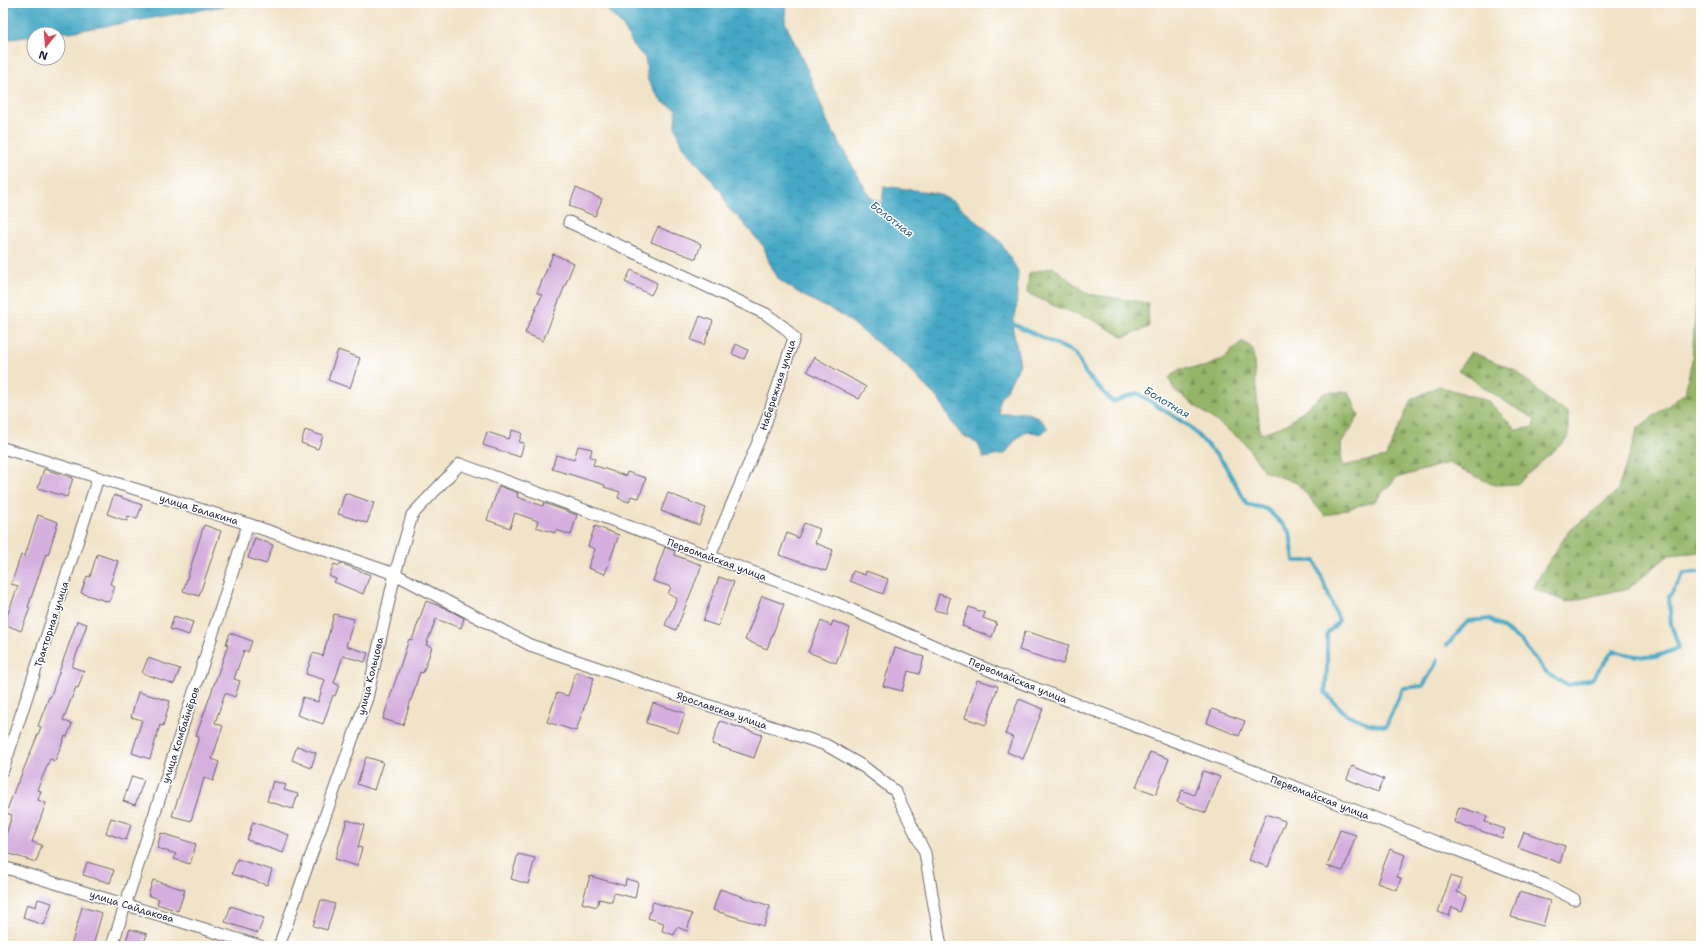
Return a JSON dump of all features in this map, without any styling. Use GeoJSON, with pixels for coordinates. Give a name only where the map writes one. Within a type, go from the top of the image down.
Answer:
{"type":"FeatureCollection","features":[{"type":"Feature","properties":{"kind":"street","name":"Набережная улица"},"geometry":{"type":"LineString","coordinates":[[570,222],[766,314],[785,328],[794,338],[764,428],[710,556]]}},
{"type":"Feature","properties":{"kind":"street","name":"улица Балакина"},"geometry":{"type":"LineString","coordinates":[[3,448],[248,524],[394,574]]}},
{"type":"Feature","properties":{"kind":"street","name":"Первомайская улица"},"geometry":{"type":"LineString","coordinates":[[460,464],[836,603],[998,674],[1303,790],[1544,884],[1574,899]]}},
{"type":"Feature","properties":{"kind":"street","name":"улица Кольцова"},"geometry":{"type":"LineString","coordinates":[[279,946],[367,698],[394,574],[412,515],[460,464]]}},
{"type":"Feature","properties":{"kind":"street","name":"Тракторная улица"},"geometry":{"type":"LineString","coordinates":[[3,770],[98,478]]}},
{"type":"Feature","properties":{"kind":"street","name":"улица Комбайнёров"},"geometry":{"type":"LineString","coordinates":[[112,946],[248,524]]}},
{"type":"Feature","properties":{"kind":"street","name":"Ярославская улица"},"geometry":{"type":"LineString","coordinates":[[394,574],[530,645],[826,745],[864,768],[895,791],[925,853],[941,946]]}},
{"type":"Feature","properties":{"kind":"street","name":"улица Сайдакова"},"geometry":{"type":"LineString","coordinates":[[3,867],[260,946]]}},
{"type":"Feature","properties":{"kind":"green space"},"geometry":{"type":"Polygon","coordinates":[[[1701,265],[1701,552],[1669,555],[1629,588],[1566,602],[1532,588],[1568,532],[1617,492],[1638,428],[1685,393],[1692,360],[1698,268],[1701,265]]]}},
{"type":"Feature","properties":{"kind":"green space"},"geometry":{"type":"Polygon","coordinates":[[[1053,267],[1088,294],[1148,303],[1149,327],[1124,337],[1093,320],[1059,308],[1027,293],[1029,273],[1053,267]]]}},
{"type":"Feature","properties":{"kind":"green space"},"geometry":{"type":"Polygon","coordinates":[[[1242,341],[1253,349],[1260,434],[1287,424],[1326,392],[1349,392],[1359,416],[1341,444],[1342,466],[1386,457],[1411,400],[1439,386],[1488,401],[1517,430],[1533,427],[1535,419],[1512,406],[1458,370],[1471,352],[1515,370],[1549,401],[1568,413],[1568,438],[1517,484],[1494,485],[1448,463],[1396,478],[1375,501],[1325,516],[1297,483],[1264,471],[1244,442],[1174,390],[1169,378],[1180,369],[1204,367],[1222,360],[1242,341]]]}},
{"type":"Feature","properties":{"kind":"water"},"geometry":{"type":"Polygon","coordinates":[[[3,3],[242,3],[70,32],[66,32],[66,26],[26,26],[26,37],[3,40],[3,3]]]}},
{"type":"Feature","properties":{"kind":"water"},"geometry":{"type":"Polygon","coordinates":[[[590,3],[786,3],[785,22],[809,74],[828,123],[870,197],[882,204],[884,186],[936,193],[954,202],[999,240],[1018,271],[1016,313],[1012,325],[1020,364],[1006,391],[999,400],[999,414],[1031,414],[1042,421],[1048,428],[1041,434],[1027,431],[1016,439],[1005,454],[984,458],[978,444],[961,434],[950,420],[939,400],[904,364],[845,317],[802,295],[779,280],[769,262],[764,247],[738,217],[728,208],[721,191],[683,146],[675,126],[676,109],[661,101],[648,81],[645,58],[635,48],[623,26],[606,9],[590,3]]]}},
{"type":"Feature","properties":{"kind":"building"},"geometry":{"type":"Polygon","coordinates":[[[576,188],[602,199],[595,216],[569,206],[576,188]]]}},
{"type":"Feature","properties":{"kind":"building"},"geometry":{"type":"Polygon","coordinates":[[[658,227],[701,244],[696,259],[651,242],[658,227]]]}},
{"type":"Feature","properties":{"kind":"building"},"geometry":{"type":"Polygon","coordinates":[[[553,254],[574,263],[543,341],[525,333],[542,295],[537,293],[553,254]]]}},
{"type":"Feature","properties":{"kind":"building"},"geometry":{"type":"Polygon","coordinates":[[[631,270],[657,283],[651,295],[625,282],[631,270]]]}},
{"type":"Feature","properties":{"kind":"building"},"geometry":{"type":"Polygon","coordinates":[[[700,316],[713,321],[704,345],[691,340],[700,316]]]}},
{"type":"Feature","properties":{"kind":"building"},"geometry":{"type":"Polygon","coordinates":[[[736,344],[748,350],[744,359],[732,354],[736,344]]]}},
{"type":"Feature","properties":{"kind":"building"},"geometry":{"type":"Polygon","coordinates":[[[338,350],[360,358],[350,388],[328,380],[338,350]]]}},
{"type":"Feature","properties":{"kind":"building"},"geometry":{"type":"Polygon","coordinates":[[[814,357],[866,387],[859,399],[807,371],[814,357]]]}},
{"type":"Feature","properties":{"kind":"building"},"geometry":{"type":"Polygon","coordinates":[[[305,430],[323,436],[318,449],[301,443],[305,430]]]}},
{"type":"Feature","properties":{"kind":"building"},"geometry":{"type":"Polygon","coordinates":[[[512,430],[522,433],[519,442],[524,443],[520,457],[483,445],[487,432],[509,439],[512,430]]]}},
{"type":"Feature","properties":{"kind":"building"},"geometry":{"type":"Polygon","coordinates":[[[578,446],[592,449],[590,457],[595,458],[593,465],[626,476],[627,472],[646,478],[639,498],[631,496],[629,502],[618,498],[620,492],[604,487],[605,485],[552,469],[556,455],[574,460],[578,446]]]}},
{"type":"Feature","properties":{"kind":"building"},"geometry":{"type":"Polygon","coordinates":[[[44,469],[73,478],[67,497],[38,488],[44,469]]]}},
{"type":"Feature","properties":{"kind":"building"},"geometry":{"type":"Polygon","coordinates":[[[499,486],[518,493],[517,497],[543,506],[544,503],[577,515],[571,535],[556,530],[555,533],[536,527],[538,521],[515,513],[510,528],[487,520],[499,486]]]}},
{"type":"Feature","properties":{"kind":"building"},"geometry":{"type":"Polygon","coordinates":[[[345,493],[374,503],[367,523],[338,514],[345,493]]]}},
{"type":"Feature","properties":{"kind":"building"},"geometry":{"type":"Polygon","coordinates":[[[668,493],[706,508],[699,525],[661,511],[668,493]]]}},
{"type":"Feature","properties":{"kind":"building"},"geometry":{"type":"Polygon","coordinates":[[[114,495],[142,505],[137,519],[128,516],[127,521],[107,514],[114,495]]]}},
{"type":"Feature","properties":{"kind":"building"},"geometry":{"type":"Polygon","coordinates":[[[38,515],[58,522],[21,631],[4,624],[18,586],[11,584],[21,555],[25,556],[38,515]]]}},
{"type":"Feature","properties":{"kind":"building"},"geometry":{"type":"Polygon","coordinates":[[[804,523],[820,529],[815,543],[833,550],[826,571],[779,555],[787,533],[798,538],[804,523]]]}},
{"type":"Feature","properties":{"kind":"building"},"geometry":{"type":"Polygon","coordinates":[[[204,525],[221,531],[199,596],[183,591],[204,525]]]}},
{"type":"Feature","properties":{"kind":"building"},"geometry":{"type":"Polygon","coordinates":[[[595,526],[619,535],[605,574],[588,568],[595,549],[588,546],[595,526]]]}},
{"type":"Feature","properties":{"kind":"building"},"geometry":{"type":"Polygon","coordinates":[[[255,538],[273,545],[266,564],[248,558],[255,538]]]}},
{"type":"Feature","properties":{"kind":"building"},"geometry":{"type":"Polygon","coordinates":[[[665,547],[675,551],[674,555],[702,565],[676,630],[665,625],[677,598],[668,594],[671,587],[653,581],[665,547]]]}},
{"type":"Feature","properties":{"kind":"building"},"geometry":{"type":"Polygon","coordinates":[[[97,554],[118,561],[110,584],[115,586],[109,602],[81,593],[87,576],[90,577],[97,554]]]}},
{"type":"Feature","properties":{"kind":"building"},"geometry":{"type":"Polygon","coordinates":[[[340,563],[370,575],[363,594],[334,582],[336,579],[329,576],[334,564],[339,566],[340,563]]]}},
{"type":"Feature","properties":{"kind":"building"},"geometry":{"type":"Polygon","coordinates":[[[853,571],[865,575],[866,571],[888,579],[883,594],[850,581],[853,571]]]}},
{"type":"Feature","properties":{"kind":"building"},"geometry":{"type":"Polygon","coordinates":[[[719,577],[734,582],[718,626],[703,621],[719,577]]]}},
{"type":"Feature","properties":{"kind":"building"},"geometry":{"type":"Polygon","coordinates":[[[939,594],[950,598],[946,613],[934,610],[939,594]]]}},
{"type":"Feature","properties":{"kind":"building"},"geometry":{"type":"Polygon","coordinates":[[[762,596],[784,604],[767,649],[745,640],[762,596]]]}},
{"type":"Feature","properties":{"kind":"building"},"geometry":{"type":"Polygon","coordinates":[[[426,601],[445,608],[464,618],[461,628],[436,619],[426,645],[432,647],[423,673],[420,672],[403,725],[383,719],[409,639],[412,640],[426,601]]]}},
{"type":"Feature","properties":{"kind":"building"},"geometry":{"type":"Polygon","coordinates":[[[969,607],[985,613],[983,618],[997,623],[992,637],[962,626],[969,607]]]}},
{"type":"Feature","properties":{"kind":"building"},"geometry":{"type":"Polygon","coordinates":[[[334,614],[354,619],[346,646],[368,653],[365,662],[343,656],[334,683],[339,685],[335,696],[333,695],[323,724],[297,715],[303,697],[318,702],[325,680],[306,674],[313,653],[323,656],[334,614]]]}},
{"type":"Feature","properties":{"kind":"building"},"geometry":{"type":"Polygon","coordinates":[[[174,616],[193,622],[189,635],[170,629],[174,616]]]}},
{"type":"Feature","properties":{"kind":"building"},"geometry":{"type":"Polygon","coordinates":[[[77,621],[87,624],[72,667],[84,671],[63,720],[72,724],[67,737],[65,736],[55,761],[50,759],[37,790],[41,791],[38,800],[46,803],[32,842],[42,845],[36,862],[3,852],[3,845],[12,815],[6,813],[41,727],[38,726],[49,697],[50,698],[77,621]]]}},
{"type":"Feature","properties":{"kind":"building"},"geometry":{"type":"Polygon","coordinates":[[[821,621],[831,626],[833,621],[850,628],[836,663],[808,652],[821,621]]]}},
{"type":"Feature","properties":{"kind":"building"},"geometry":{"type":"Polygon","coordinates":[[[1025,631],[1069,645],[1063,664],[1019,650],[1025,631]]]}},
{"type":"Feature","properties":{"kind":"building"},"geometry":{"type":"Polygon","coordinates":[[[230,633],[252,641],[248,652],[244,650],[234,679],[240,681],[235,697],[225,693],[215,723],[223,726],[212,759],[219,762],[213,781],[204,778],[191,821],[172,816],[199,737],[196,736],[228,645],[226,644],[230,633]]]}},
{"type":"Feature","properties":{"kind":"building"},"geometry":{"type":"Polygon","coordinates":[[[895,648],[924,657],[919,674],[908,671],[902,691],[883,686],[895,648]]]}},
{"type":"Feature","properties":{"kind":"building"},"geometry":{"type":"Polygon","coordinates":[[[148,658],[180,669],[174,684],[142,673],[148,658]]]}},
{"type":"Feature","properties":{"kind":"building"},"geometry":{"type":"Polygon","coordinates":[[[576,672],[594,678],[576,731],[547,722],[557,693],[568,696],[576,672]]]}},
{"type":"Feature","properties":{"kind":"building"},"geometry":{"type":"Polygon","coordinates":[[[977,680],[998,686],[986,725],[965,718],[977,680]]]}},
{"type":"Feature","properties":{"kind":"building"},"geometry":{"type":"Polygon","coordinates":[[[138,692],[170,701],[163,726],[160,725],[150,759],[132,753],[142,720],[131,717],[138,692]]]}},
{"type":"Feature","properties":{"kind":"building"},"geometry":{"type":"Polygon","coordinates":[[[1019,699],[1043,709],[1023,759],[1007,752],[1013,737],[1005,734],[1019,699]]]}},
{"type":"Feature","properties":{"kind":"building"},"geometry":{"type":"Polygon","coordinates":[[[653,703],[685,713],[678,733],[646,723],[653,703]]]}},
{"type":"Feature","properties":{"kind":"building"},"geometry":{"type":"Polygon","coordinates":[[[1212,709],[1245,721],[1239,736],[1207,723],[1212,709]]]}},
{"type":"Feature","properties":{"kind":"building"},"geometry":{"type":"Polygon","coordinates":[[[720,721],[762,735],[754,758],[712,744],[720,721]]]}},
{"type":"Feature","properties":{"kind":"building"},"geometry":{"type":"Polygon","coordinates":[[[297,746],[316,753],[311,768],[292,760],[297,746]]]}},
{"type":"Feature","properties":{"kind":"building"},"geometry":{"type":"Polygon","coordinates":[[[1150,752],[1169,759],[1156,794],[1136,787],[1150,752]]]}},
{"type":"Feature","properties":{"kind":"building"},"geometry":{"type":"Polygon","coordinates":[[[366,757],[383,762],[374,790],[357,784],[366,757]]]}},
{"type":"Feature","properties":{"kind":"building"},"geometry":{"type":"Polygon","coordinates":[[[1352,766],[1384,779],[1378,792],[1347,779],[1352,766]]]}},
{"type":"Feature","properties":{"kind":"building"},"geometry":{"type":"Polygon","coordinates":[[[1203,771],[1220,777],[1206,813],[1177,802],[1182,790],[1194,795],[1203,771]]]}},
{"type":"Feature","properties":{"kind":"building"},"geometry":{"type":"Polygon","coordinates":[[[132,776],[144,780],[135,805],[123,801],[132,776]]]}},
{"type":"Feature","properties":{"kind":"building"},"geometry":{"type":"Polygon","coordinates":[[[273,781],[286,785],[284,790],[298,794],[293,809],[267,801],[273,781]]]}},
{"type":"Feature","properties":{"kind":"building"},"geometry":{"type":"Polygon","coordinates":[[[1459,807],[1487,816],[1485,822],[1505,829],[1502,838],[1454,822],[1459,807]]]}},
{"type":"Feature","properties":{"kind":"building"},"geometry":{"type":"Polygon","coordinates":[[[1266,814],[1285,821],[1268,867],[1249,860],[1266,814]]]}},
{"type":"Feature","properties":{"kind":"building"},"geometry":{"type":"Polygon","coordinates":[[[111,818],[131,824],[126,840],[106,833],[111,818]]]}},
{"type":"Feature","properties":{"kind":"building"},"geometry":{"type":"Polygon","coordinates":[[[347,820],[364,825],[358,847],[362,848],[357,866],[335,859],[347,820]]]}},
{"type":"Feature","properties":{"kind":"building"},"geometry":{"type":"Polygon","coordinates":[[[253,822],[289,835],[283,853],[247,840],[253,822]]]}},
{"type":"Feature","properties":{"kind":"building"},"geometry":{"type":"Polygon","coordinates":[[[1340,830],[1356,835],[1343,871],[1327,866],[1340,830]]]}},
{"type":"Feature","properties":{"kind":"building"},"geometry":{"type":"Polygon","coordinates":[[[1524,832],[1565,846],[1560,863],[1518,848],[1524,832]]]}},
{"type":"Feature","properties":{"kind":"building"},"geometry":{"type":"Polygon","coordinates":[[[161,833],[196,844],[190,864],[174,859],[176,854],[157,848],[161,833]]]}},
{"type":"Feature","properties":{"kind":"building"},"geometry":{"type":"Polygon","coordinates":[[[1390,849],[1405,855],[1397,877],[1401,878],[1397,890],[1377,883],[1390,849]]]}},
{"type":"Feature","properties":{"kind":"building"},"geometry":{"type":"Polygon","coordinates":[[[518,854],[535,858],[528,884],[511,879],[518,854]]]}},
{"type":"Feature","properties":{"kind":"building"},"geometry":{"type":"Polygon","coordinates":[[[237,859],[272,870],[267,885],[232,874],[237,859]]]}},
{"type":"Feature","properties":{"kind":"building"},"geometry":{"type":"Polygon","coordinates":[[[87,862],[114,870],[110,883],[83,875],[87,862]]]}},
{"type":"Feature","properties":{"kind":"building"},"geometry":{"type":"Polygon","coordinates":[[[590,876],[625,886],[626,879],[638,882],[635,898],[614,893],[612,902],[599,899],[597,907],[582,903],[590,876]]]}},
{"type":"Feature","properties":{"kind":"building"},"geometry":{"type":"Polygon","coordinates":[[[1451,876],[1462,880],[1457,892],[1467,896],[1462,911],[1452,907],[1449,916],[1438,912],[1451,876]]]}},
{"type":"Feature","properties":{"kind":"building"},"geometry":{"type":"Polygon","coordinates":[[[153,880],[185,890],[178,911],[157,904],[159,899],[148,895],[153,880]]]}},
{"type":"Feature","properties":{"kind":"building"},"geometry":{"type":"Polygon","coordinates":[[[720,889],[770,906],[764,926],[713,910],[720,889]]]}},
{"type":"Feature","properties":{"kind":"building"},"geometry":{"type":"Polygon","coordinates":[[[1519,892],[1550,901],[1543,926],[1511,917],[1519,892]]]}},
{"type":"Feature","properties":{"kind":"building"},"geometry":{"type":"Polygon","coordinates":[[[38,899],[52,903],[44,925],[23,918],[27,904],[36,907],[38,899]]]}},
{"type":"Feature","properties":{"kind":"building"},"geometry":{"type":"Polygon","coordinates":[[[321,900],[335,904],[327,930],[313,926],[321,900]]]}},
{"type":"Feature","properties":{"kind":"building"},"geometry":{"type":"Polygon","coordinates":[[[653,902],[692,914],[687,931],[677,927],[674,935],[662,931],[664,923],[648,918],[653,902]]]}},
{"type":"Feature","properties":{"kind":"building"},"geometry":{"type":"Polygon","coordinates":[[[231,906],[264,918],[258,933],[225,922],[231,906]]]}},
{"type":"Feature","properties":{"kind":"building"},"geometry":{"type":"Polygon","coordinates":[[[82,907],[102,913],[93,946],[71,946],[82,907]]]}},
{"type":"Feature","properties":{"kind":"building"},"geometry":{"type":"Polygon","coordinates":[[[130,929],[147,934],[143,946],[124,946],[130,929]]]}},
{"type":"Feature","properties":{"kind":"waterway","name":"Болотная"},"geometry":{"type":"LineString","coordinates":[[1009,322],[1075,353],[1086,374],[1113,402],[1137,393],[1189,426],[1223,462],[1247,504],[1267,509],[1290,532],[1294,561],[1315,561],[1339,621],[1327,634],[1325,693],[1346,714],[1370,724],[1386,726],[1403,688],[1423,686],[1438,660]]}},
{"type":"Feature","properties":{"kind":"waterway","name":"Болотная"},"geometry":{"type":"LineString","coordinates":[[1447,645],[1468,621],[1490,619],[1520,640],[1547,674],[1569,685],[1592,679],[1613,651],[1646,657],[1661,655],[1679,647],[1671,624],[1669,597],[1684,573],[1701,572]]}}]}
